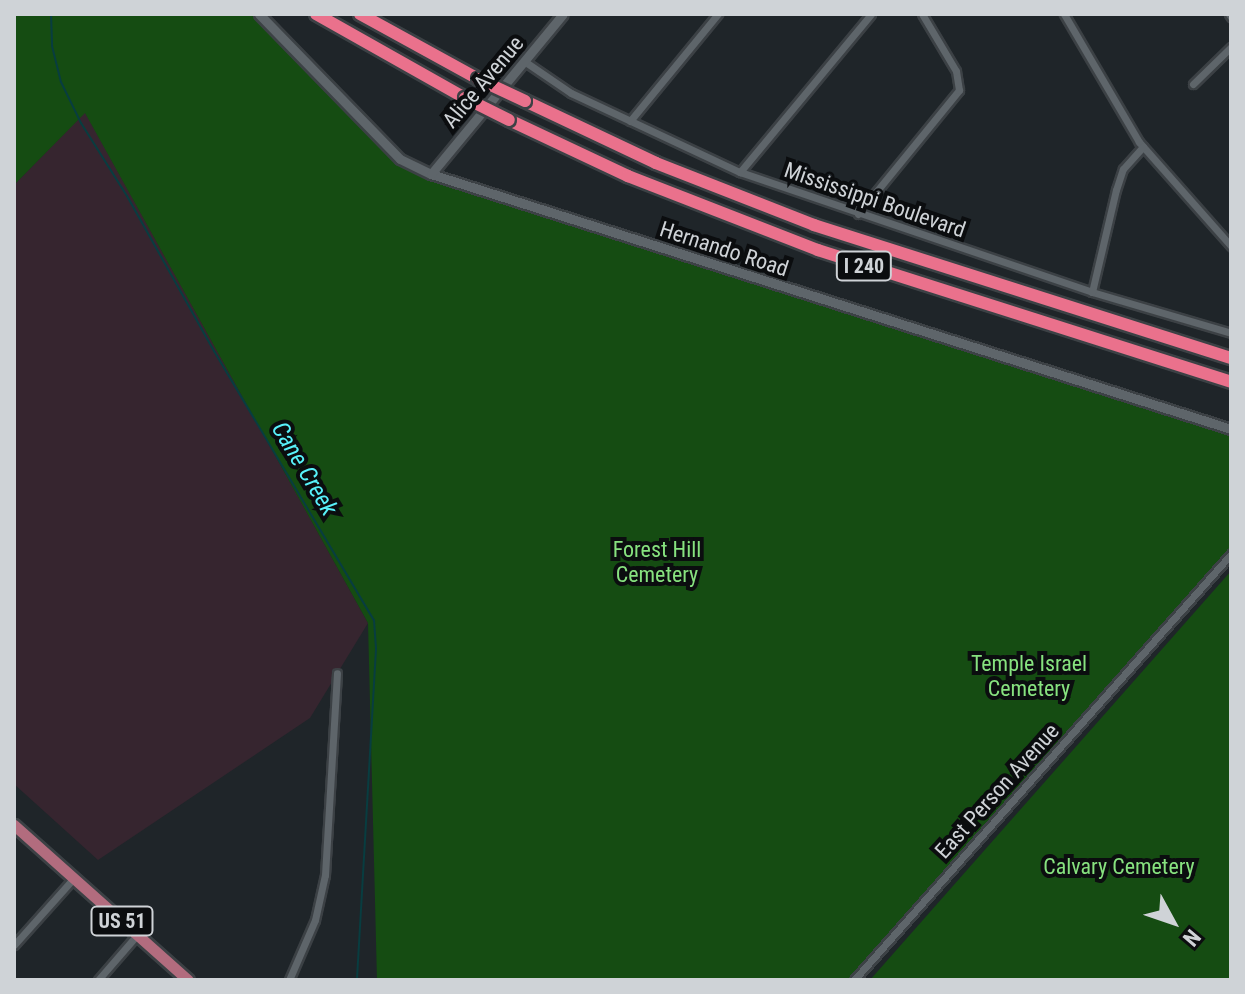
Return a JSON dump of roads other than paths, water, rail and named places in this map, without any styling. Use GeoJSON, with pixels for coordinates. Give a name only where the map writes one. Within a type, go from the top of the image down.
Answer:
{"type":"FeatureCollection","features":[{"type":"Feature","properties":{"kind":"highway","name":"I 240"},"geometry":{"type":"LineString","coordinates":[[316,14],[465,98],[628,176],[782,237],[1231,382]]}},
{"type":"Feature","properties":{"kind":"highway","name":"I 240"},"geometry":{"type":"LineString","coordinates":[[360,14],[478,79],[656,163],[814,225],[1231,358]]}},
{"type":"Feature","properties":{"kind":"main road","name":"US 51"},"geometry":{"type":"LineString","coordinates":[[14,825],[188,980]]}},
{"type":"Feature","properties":{"kind":"street","name":"Hernando Road"},"geometry":{"type":"LineString","coordinates":[[259,14],[400,159],[431,174],[1231,429]]}},
{"type":"Feature","properties":{"kind":"street","name":"Alice Avenue"},"geometry":{"type":"LineString","coordinates":[[431,174],[563,14]]}},
{"type":"Feature","properties":{"kind":"street"},"geometry":{"type":"LineString","coordinates":[[630,121],[718,14]]}},
{"type":"Feature","properties":{"kind":"street"},"geometry":{"type":"LineString","coordinates":[[740,172],[871,14]]}},
{"type":"Feature","properties":{"kind":"street"},"geometry":{"type":"LineString","coordinates":[[858,214],[959,90],[956,71],[922,14]]}},
{"type":"Feature","properties":{"kind":"street"},"geometry":{"type":"LineString","coordinates":[[1064,14],[1143,147],[1231,246]]}},
{"type":"Feature","properties":{"kind":"street"},"geometry":{"type":"LineString","coordinates":[[1193,84],[1231,47]]}},
{"type":"Feature","properties":{"kind":"street","name":"Mississippi Boulevard"},"geometry":{"type":"LineString","coordinates":[[524,61],[571,93],[740,172],[1092,292],[1231,333]]}},
{"type":"Feature","properties":{"kind":"street"},"geometry":{"type":"LineString","coordinates":[[1092,292],[1123,169],[1143,147]]}},
{"type":"Feature","properties":{"kind":"street","name":"East Person Avenue"},"geometry":{"type":"LineString","coordinates":[[854,980],[1231,554]]}},
{"type":"Feature","properties":{"kind":"street"},"geometry":{"type":"LineString","coordinates":[[289,980],[315,920],[325,875],[337,673]]}},
{"type":"Feature","properties":{"kind":"street"},"geometry":{"type":"LineString","coordinates":[[14,945],[74,878]]}},
{"type":"Feature","properties":{"kind":"street"},"geometry":{"type":"LineString","coordinates":[[98,980],[137,935]]}},
{"type":"Feature","properties":{"kind":"waterway","name":"Cane Creek"},"geometry":{"type":"LineString","coordinates":[[51,14],[52,46],[61,82],[81,123],[127,196],[214,351],[374,620],[376,649],[357,980]]}},
{"type":"Feature","properties":{"kind":"park label","name":"Forest Hill Cemetery"},"geometry":{"type":"Point","coordinates":[657,562]}},
{"type":"Feature","properties":{"kind":"park label","name":"Temple Israel Cemetery"},"geometry":{"type":"Point","coordinates":[1029,676]}},
{"type":"Feature","properties":{"kind":"park label","name":"Calvary Cemetery"},"geometry":{"type":"Point","coordinates":[1119,867]}}]}
